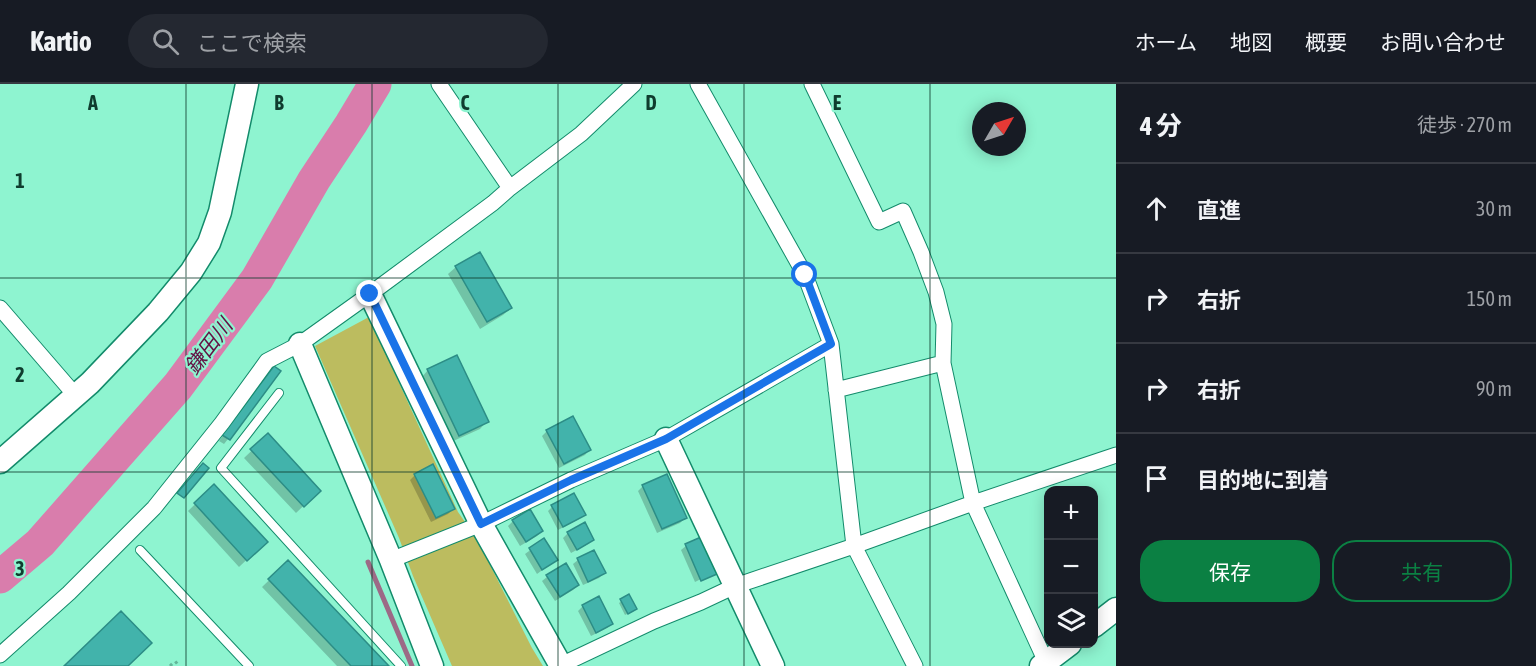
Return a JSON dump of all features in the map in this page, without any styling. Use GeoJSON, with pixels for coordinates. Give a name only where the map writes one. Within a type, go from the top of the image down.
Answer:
{"type":"FeatureCollection","features":[{"type":"Feature","properties":{"kind":"street"},"geometry":{"type":"LineString","coordinates":[[0,462],[90,383],[158,312],[191,272],[209,243],[220,212],[247,84]]}},
{"type":"Feature","properties":{"kind":"street"},"geometry":{"type":"LineString","coordinates":[[439,84],[510,188]]}},
{"type":"Feature","properties":{"kind":"street"},"geometry":{"type":"LineString","coordinates":[[0,655],[69,592],[154,508],[222,423],[267,361],[300,344],[493,203],[581,134],[634,84]]}},
{"type":"Feature","properties":{"kind":"street"},"geometry":{"type":"LineString","coordinates":[[698,84],[805,275],[831,344],[855,546],[913,665]]}},
{"type":"Feature","properties":{"kind":"street"},"geometry":{"type":"LineString","coordinates":[[812,84],[879,222],[903,211],[936,292],[944,324],[943,363],[973,503],[1046,665],[1065,648]]}},
{"type":"Feature","properties":{"kind":"street"},"geometry":{"type":"LineString","coordinates":[[370,294],[481,524],[561,666],[654,621],[735,586],[1116,455]]}},
{"type":"Feature","properties":{"kind":"street"},"geometry":{"type":"LineString","coordinates":[[0,308],[76,396]]}},
{"type":"Feature","properties":{"kind":"street"},"geometry":{"type":"LineString","coordinates":[[300,344],[391,560],[428,665]]}},
{"type":"Feature","properties":{"kind":"street"},"geometry":{"type":"LineString","coordinates":[[391,560],[481,524],[571,480],[666,439],[831,344]]}},
{"type":"Feature","properties":{"kind":"street"},"geometry":{"type":"LineString","coordinates":[[836,390],[943,363]]}},
{"type":"Feature","properties":{"kind":"street"},"geometry":{"type":"LineString","coordinates":[[666,439],[773,666]]}},
{"type":"Feature","properties":{"kind":"street"},"geometry":{"type":"LineString","coordinates":[[1098,623],[1116,609]]}},
{"type":"Feature","properties":{"kind":"lane"},"geometry":{"type":"LineString","coordinates":[[279,393],[222,468],[401,666]]}},
{"type":"Feature","properties":{"kind":"lane"},"geometry":{"type":"LineString","coordinates":[[140,550],[249,666]]}},
{"type":"Feature","properties":{"kind":"path"},"geometry":{"type":"LineString","coordinates":[[170,666],[175,661],[179,666]]}},
{"type":"Feature","properties":{"kind":"shaded area"},"geometry":{"type":"Polygon","coordinates":[[[369,317],[458,512],[477,539],[543,666],[452,666],[315,346],[369,317]]]}},
{"type":"Feature","properties":{"kind":"building"},"geometry":{"type":"Polygon","coordinates":[[[480,252],[512,308],[487,322],[455,266],[480,252]]]}},
{"type":"Feature","properties":{"kind":"building"},"geometry":{"type":"Polygon","coordinates":[[[457,355],[489,422],[459,436],[427,369],[457,355]]]}},
{"type":"Feature","properties":{"kind":"building"},"geometry":{"type":"Polygon","coordinates":[[[274,366],[281,371],[230,440],[222,435],[274,366]]]}},
{"type":"Feature","properties":{"kind":"building"},"geometry":{"type":"Polygon","coordinates":[[[573,416],[591,450],[564,464],[546,430],[573,416]]]}},
{"type":"Feature","properties":{"kind":"building"},"geometry":{"type":"Polygon","coordinates":[[[268,433],[321,491],[304,507],[250,449],[268,433]]]}},
{"type":"Feature","properties":{"kind":"building"},"geometry":{"type":"Polygon","coordinates":[[[203,463],[209,468],[184,498],[177,493],[203,463]]]}},
{"type":"Feature","properties":{"kind":"building"},"geometry":{"type":"Polygon","coordinates":[[[433,464],[455,509],[436,518],[414,474],[433,464]]]}},
{"type":"Feature","properties":{"kind":"building"},"geometry":{"type":"Polygon","coordinates":[[[667,474],[687,518],[662,529],[642,485],[667,474]]]}},
{"type":"Feature","properties":{"kind":"building"},"geometry":{"type":"Polygon","coordinates":[[[214,484],[268,542],[247,561],[194,503],[214,484]]]}},
{"type":"Feature","properties":{"kind":"building"},"geometry":{"type":"Polygon","coordinates":[[[574,493],[586,515],[563,527],[551,505],[574,493]]]}},
{"type":"Feature","properties":{"kind":"building"},"geometry":{"type":"Polygon","coordinates":[[[530,509],[543,531],[526,542],[512,520],[530,509]]]}},
{"type":"Feature","properties":{"kind":"building"},"geometry":{"type":"Polygon","coordinates":[[[585,522],[594,540],[577,550],[567,532],[585,522]]]}},
{"type":"Feature","properties":{"kind":"building"},"geometry":{"type":"Polygon","coordinates":[[[701,537],[717,574],[701,581],[685,544],[701,537]]]}},
{"type":"Feature","properties":{"kind":"building"},"geometry":{"type":"Polygon","coordinates":[[[544,538],[558,560],[542,570],[529,548],[544,538]]]}},
{"type":"Feature","properties":{"kind":"building"},"geometry":{"type":"Polygon","coordinates":[[[594,550],[606,573],[588,582],[577,558],[594,550]]]}},
{"type":"Feature","properties":{"kind":"building"},"geometry":{"type":"Polygon","coordinates":[[[288,560],[389,666],[351,666],[268,579],[288,560]]]}},
{"type":"Feature","properties":{"kind":"building"},"geometry":{"type":"Polygon","coordinates":[[[566,563],[579,585],[560,597],[546,575],[566,563]]]}},
{"type":"Feature","properties":{"kind":"building"},"geometry":{"type":"Polygon","coordinates":[[[629,594],[637,609],[628,614],[620,599],[629,594]]]}},
{"type":"Feature","properties":{"kind":"building"},"geometry":{"type":"Polygon","coordinates":[[[599,596],[613,624],[596,633],[582,605],[599,596]]]}},
{"type":"Feature","properties":{"kind":"building"},"geometry":{"type":"Polygon","coordinates":[[[121,611],[152,643],[128,666],[64,666],[121,611]]]}},
{"type":"Feature","properties":{"kind":"waterway","name":"鎌田川"},"geometry":{"type":"LineString","coordinates":[[0,577],[40,543],[178,386],[257,279],[314,180],[375,84]]}},
{"type":"Feature","properties":{"kind":"waterway"},"geometry":{"type":"LineString","coordinates":[[368,562],[412,666]]}},
{"type":"Feature","properties":{"kind":"route"},"geometry":{"type":"LineString","coordinates":[[370,294],[481,524],[571,480],[666,439],[831,344],[805,275]]}}]}
